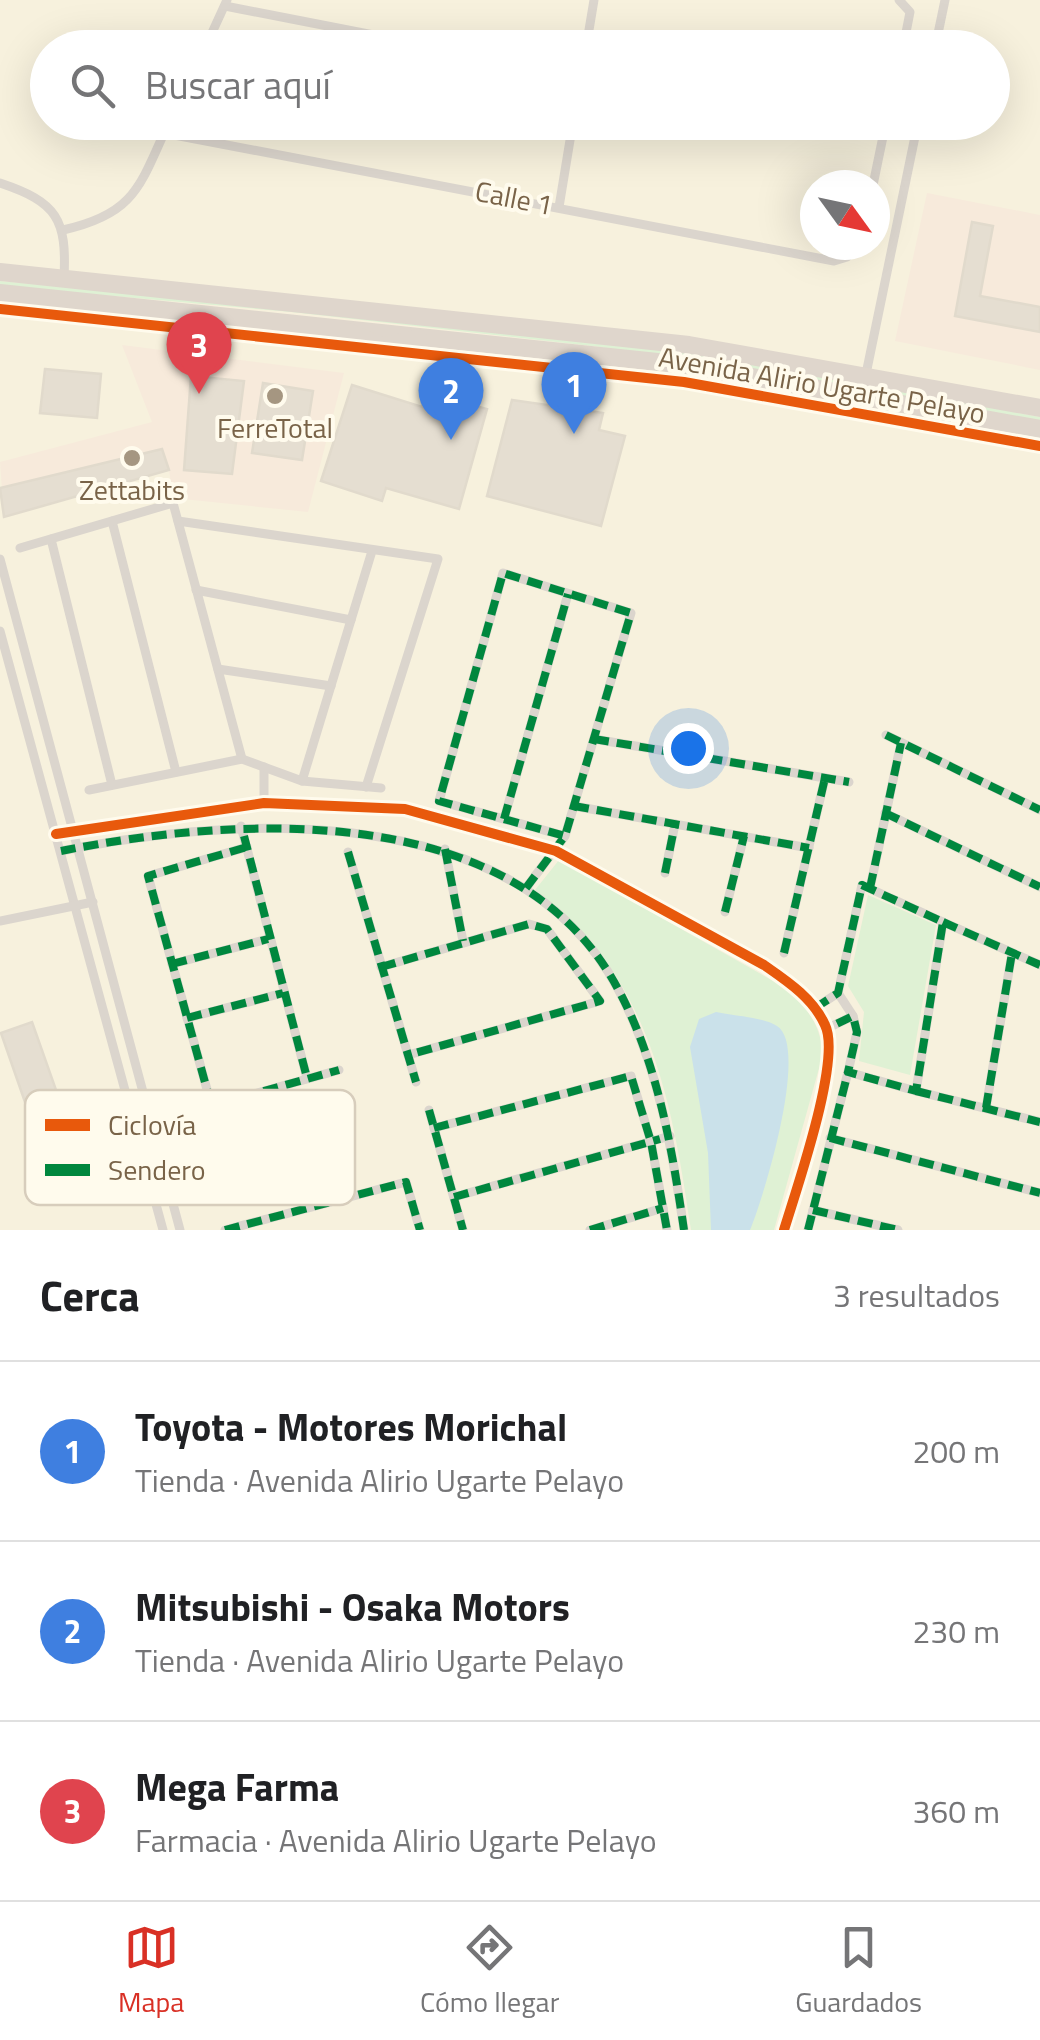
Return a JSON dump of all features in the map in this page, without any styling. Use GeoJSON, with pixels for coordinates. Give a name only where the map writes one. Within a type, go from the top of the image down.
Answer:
{"type":"FeatureCollection","features":[{"type":"Feature","properties":{"kind":"highway","name":"Avenida Alirio Ugarte Pelayo"},"geometry":{"type":"LineString","coordinates":[[0,272],[566,330],[866,374],[1034,405]]}},
{"type":"Feature","properties":{"kind":"highway","name":"Avenida Alirio Ugarte Pelayo"},"geometry":{"type":"LineString","coordinates":[[0,292],[332,324],[686,365],[1040,429]]}},
{"type":"Feature","properties":{"kind":"highway"},"geometry":{"type":"LineString","coordinates":[[332,324],[383,347],[428,335]]}},
{"type":"Feature","properties":{"kind":"street"},"geometry":{"type":"LineString","coordinates":[[589,30],[594,0]]}},
{"type":"Feature","properties":{"kind":"street"},"geometry":{"type":"LineString","coordinates":[[898,0],[910,12],[906,30]]}},
{"type":"Feature","properties":{"kind":"street"},"geometry":{"type":"LineString","coordinates":[[939,30],[946,0]]}},
{"type":"Feature","properties":{"kind":"street"},"geometry":{"type":"LineString","coordinates":[[213,30],[226,3],[354,30]]}},
{"type":"Feature","properties":{"kind":"street"},"geometry":{"type":"LineString","coordinates":[[63,230],[96,222],[119,209],[138,186],[161,140]]}},
{"type":"Feature","properties":{"kind":"street","name":"Calle 1"},"geometry":{"type":"LineString","coordinates":[[201,140],[800,254]]}},
{"type":"Feature","properties":{"kind":"street"},"geometry":{"type":"LineString","coordinates":[[559,207],[570,140]]}},
{"type":"Feature","properties":{"kind":"street"},"geometry":{"type":"LineString","coordinates":[[875,170],[882,140]]}},
{"type":"Feature","properties":{"kind":"street"},"geometry":{"type":"LineString","coordinates":[[866,374],[914,140]]}},
{"type":"Feature","properties":{"kind":"street"},"geometry":{"type":"LineString","coordinates":[[0,184],[50,208],[63,230],[64,278]]}},
{"type":"Feature","properties":{"kind":"street","name":"Avenida Alirio Ugarte Pelayo"},"geometry":{"type":"LineString","coordinates":[[0,310],[383,347],[684,382],[1040,446]]}},
{"type":"Feature","properties":{"kind":"street"},"geometry":{"type":"LineString","coordinates":[[20,548],[173,503],[242,759]]}},
{"type":"Feature","properties":{"kind":"street"},"geometry":{"type":"LineString","coordinates":[[112,521],[176,772]]}},
{"type":"Feature","properties":{"kind":"street"},"geometry":{"type":"LineString","coordinates":[[178,522],[438,559],[366,787]]}},
{"type":"Feature","properties":{"kind":"street"},"geometry":{"type":"LineString","coordinates":[[51,538],[112,785]]}},
{"type":"Feature","properties":{"kind":"street"},"geometry":{"type":"LineString","coordinates":[[302,781],[372,551]]}},
{"type":"Feature","properties":{"kind":"street"},"geometry":{"type":"LineString","coordinates":[[0,559],[143,1090]]}},
{"type":"Feature","properties":{"kind":"street"},"geometry":{"type":"LineString","coordinates":[[526,888],[566,836],[630,613],[503,573],[439,801],[566,836]]}},
{"type":"Feature","properties":{"kind":"street"},"geometry":{"type":"LineString","coordinates":[[196,590],[351,620]]}},
{"type":"Feature","properties":{"kind":"street"},"geometry":{"type":"LineString","coordinates":[[504,819],[568,594]]}},
{"type":"Feature","properties":{"kind":"street"},"geometry":{"type":"LineString","coordinates":[[0,631],[126,1090]]}},
{"type":"Feature","properties":{"kind":"street"},"geometry":{"type":"LineString","coordinates":[[218,669],[331,686]]}},
{"type":"Feature","properties":{"kind":"street"},"geometry":{"type":"LineString","coordinates":[[886,735],[1040,810]]}},
{"type":"Feature","properties":{"kind":"street"},"geometry":{"type":"LineString","coordinates":[[594,739],[849,782]]}},
{"type":"Feature","properties":{"kind":"street"},"geometry":{"type":"LineString","coordinates":[[870,888],[902,743]]}},
{"type":"Feature","properties":{"kind":"street"},"geometry":{"type":"LineString","coordinates":[[89,790],[242,759],[302,781],[381,788]]}},
{"type":"Feature","properties":{"kind":"street"},"geometry":{"type":"LineString","coordinates":[[264,767],[264,803]]}},
{"type":"Feature","properties":{"kind":"street"},"geometry":{"type":"LineString","coordinates":[[784,953],[825,778]]}},
{"type":"Feature","properties":{"kind":"street"},"geometry":{"type":"LineString","coordinates":[[56,834],[264,803],[405,809],[556,850],[764,965],[815,1008],[828,1028],[824,1078],[784,1230]]}},
{"type":"Feature","properties":{"kind":"street"},"geometry":{"type":"LineString","coordinates":[[574,806],[808,848]]}},
{"type":"Feature","properties":{"kind":"street"},"geometry":{"type":"LineString","coordinates":[[885,813],[1040,887]]}},
{"type":"Feature","properties":{"kind":"street"},"geometry":{"type":"LineString","coordinates":[[664,873],[676,824]]}},
{"type":"Feature","properties":{"kind":"street"},"geometry":{"type":"LineString","coordinates":[[61,851],[241,826],[331,830],[445,849],[526,888],[582,940],[618,988],[648,1059],[670,1136],[684,1230]]}},
{"type":"Feature","properties":{"kind":"street"},"geometry":{"type":"LineString","coordinates":[[241,826],[306,1078]]}},
{"type":"Feature","properties":{"kind":"street"},"geometry":{"type":"LineString","coordinates":[[725,912],[744,836]]}},
{"type":"Feature","properties":{"kind":"street"},"geometry":{"type":"LineString","coordinates":[[207,1090],[148,876],[248,848]]}},
{"type":"Feature","properties":{"kind":"street"},"geometry":{"type":"LineString","coordinates":[[445,849],[464,941]]}},
{"type":"Feature","properties":{"kind":"street"},"geometry":{"type":"LineString","coordinates":[[348,852],[416,1082]]}},
{"type":"Feature","properties":{"kind":"street"},"geometry":{"type":"LineString","coordinates":[[815,1008],[838,993],[862,885],[1040,965]]}},
{"type":"Feature","properties":{"kind":"street"},"geometry":{"type":"LineString","coordinates":[[0,921],[93,902]]}},
{"type":"Feature","properties":{"kind":"street"},"geometry":{"type":"LineString","coordinates":[[916,1091],[943,922]]}},
{"type":"Feature","properties":{"kind":"street"},"geometry":{"type":"LineString","coordinates":[[382,967],[528,924],[547,929],[600,1000],[408,1055]]}},
{"type":"Feature","properties":{"kind":"street"},"geometry":{"type":"LineString","coordinates":[[172,964],[268,939]]}},
{"type":"Feature","properties":{"kind":"street"},"geometry":{"type":"LineString","coordinates":[[986,1108],[1012,953]]}},
{"type":"Feature","properties":{"kind":"street"},"geometry":{"type":"LineString","coordinates":[[187,1018],[283,993]]}},
{"type":"Feature","properties":{"kind":"street"},"geometry":{"type":"LineString","coordinates":[[808,1230],[857,1032],[853,1016],[838,993]]}},
{"type":"Feature","properties":{"kind":"street"},"geometry":{"type":"LineString","coordinates":[[828,1028],[853,1016]]}},
{"type":"Feature","properties":{"kind":"street"},"geometry":{"type":"LineString","coordinates":[[262,1090],[340,1070]]}},
{"type":"Feature","properties":{"kind":"street"},"geometry":{"type":"LineString","coordinates":[[848,1072],[1040,1122]]}},
{"type":"Feature","properties":{"kind":"street"},"geometry":{"type":"LineString","coordinates":[[434,1128],[631,1076],[652,1142],[667,1230]]}},
{"type":"Feature","properties":{"kind":"street"},"geometry":{"type":"LineString","coordinates":[[429,1110],[463,1230]]}},
{"type":"Feature","properties":{"kind":"street"},"geometry":{"type":"LineString","coordinates":[[454,1197],[670,1136]]}},
{"type":"Feature","properties":{"kind":"street"},"geometry":{"type":"LineString","coordinates":[[830,1138],[1040,1192]]}},
{"type":"Feature","properties":{"kind":"street"},"geometry":{"type":"LineString","coordinates":[[355,1195],[406,1182],[420,1230]]}},
{"type":"Feature","properties":{"kind":"street"},"geometry":{"type":"LineString","coordinates":[[156,1205],[163,1230]]}},
{"type":"Feature","properties":{"kind":"street"},"geometry":{"type":"LineString","coordinates":[[173,1205],[180,1230]]}},
{"type":"Feature","properties":{"kind":"street"},"geometry":{"type":"LineString","coordinates":[[224,1230],[319,1205]]}},
{"type":"Feature","properties":{"kind":"street"},"geometry":{"type":"LineString","coordinates":[[590,1230],[663,1208]]}},
{"type":"Feature","properties":{"kind":"street"},"geometry":{"type":"LineString","coordinates":[[813,1210],[898,1230]]}},
{"type":"Feature","properties":{"kind":"shaded area"},"geometry":{"type":"Polygon","coordinates":[[[0,0],[1040,0],[1040,1230],[0,1230],[0,0]]]}},
{"type":"Feature","properties":{"kind":"shaded area"},"geometry":{"type":"Polygon","coordinates":[[[927,193],[1040,215],[1040,370],[895,341],[927,193]]]}},
{"type":"Feature","properties":{"kind":"shaded area"},"geometry":{"type":"Polygon","coordinates":[[[122,345],[344,373],[308,512],[173,498],[169,470],[4,517],[0,462],[152,422],[122,345]]]}},
{"type":"Feature","properties":{"kind":"green space"},"geometry":{"type":"Polygon","coordinates":[[[0,281],[312,309],[716,356],[1040,417],[1040,422],[600,347],[291,312],[0,286],[0,281]]]}},
{"type":"Feature","properties":{"kind":"green space"},"geometry":{"type":"Polygon","coordinates":[[[559,860],[789,990],[812,1019],[823,1054],[774,1230],[691,1230],[671,1116],[649,1042],[633,1007],[591,942],[535,890],[559,860]]]}},
{"type":"Feature","properties":{"kind":"green space"},"geometry":{"type":"Polygon","coordinates":[[[868,895],[936,925],[910,1075],[859,1061],[864,1012],[848,986],[868,895]]]}},
{"type":"Feature","properties":{"kind":"water"},"geometry":{"type":"Polygon","coordinates":[[[716,1012],[771,1023],[786,1040],[789,1062],[781,1124],[750,1230],[711,1230],[708,1153],[690,1047],[699,1019],[716,1012]]]}},
{"type":"Feature","properties":{"kind":"building"},"geometry":{"type":"Polygon","coordinates":[[[972,222],[993,226],[980,296],[1040,307],[1040,332],[955,316],[972,222]]]}},
{"type":"Feature","properties":{"kind":"building"},"geometry":{"type":"Polygon","coordinates":[[[45,369],[101,374],[97,418],[40,413],[45,369]]]}},
{"type":"Feature","properties":{"kind":"building"},"geometry":{"type":"Polygon","coordinates":[[[191,376],[244,381],[232,474],[184,470],[191,376]]]}},
{"type":"Feature","properties":{"kind":"building"},"geometry":{"type":"Polygon","coordinates":[[[263,383],[313,391],[302,460],[252,453],[263,383]]]}},
{"type":"Feature","properties":{"kind":"building"},"geometry":{"type":"Polygon","coordinates":[[[352,385],[422,407],[426,392],[487,409],[459,509],[386,488],[382,501],[321,481],[352,385]]]}},
{"type":"Feature","properties":{"kind":"building"},"geometry":{"type":"Polygon","coordinates":[[[512,400],[603,413],[599,430],[625,436],[601,526],[487,496],[512,400]]]}},
{"type":"Feature","properties":{"kind":"building"},"geometry":{"type":"Polygon","coordinates":[[[162,449],[169,470],[4,517],[0,488],[162,449]]]}},
{"type":"Feature","properties":{"kind":"building"},"geometry":{"type":"Polygon","coordinates":[[[32,1022],[56,1090],[25,1090],[25,1102],[1,1033],[32,1022]]]}},
{"type":"Feature","properties":{"kind":"marked path"},"geometry":{"type":"LineString","coordinates":[[526,888],[565,836],[631,613],[503,573],[439,801],[565,836]]}},
{"type":"Feature","properties":{"kind":"marked path"},"geometry":{"type":"LineString","coordinates":[[504,819],[568,594]]}},
{"type":"Feature","properties":{"kind":"marked path"},"geometry":{"type":"LineString","coordinates":[[886,735],[1040,810]]}},
{"type":"Feature","properties":{"kind":"marked path"},"geometry":{"type":"LineString","coordinates":[[594,739],[849,782]]}},
{"type":"Feature","properties":{"kind":"marked path"},"geometry":{"type":"LineString","coordinates":[[870,888],[901,743]]}},
{"type":"Feature","properties":{"kind":"marked path"},"geometry":{"type":"LineString","coordinates":[[784,953],[825,778]]}},
{"type":"Feature","properties":{"kind":"marked path"},"geometry":{"type":"LineString","coordinates":[[574,806],[809,848]]}},
{"type":"Feature","properties":{"kind":"marked path"},"geometry":{"type":"LineString","coordinates":[[885,813],[1040,887]]}},
{"type":"Feature","properties":{"kind":"marked path"},"geometry":{"type":"LineString","coordinates":[[665,873],[675,824]]}},
{"type":"Feature","properties":{"kind":"marked path"},"geometry":{"type":"LineString","coordinates":[[61,851],[209,831],[289,829],[369,835],[445,852],[514,882],[572,927],[618,989],[653,1077],[684,1230]]}},
{"type":"Feature","properties":{"kind":"marked path"},"geometry":{"type":"LineString","coordinates":[[244,836],[307,1078]]}},
{"type":"Feature","properties":{"kind":"marked path"},"geometry":{"type":"LineString","coordinates":[[725,912],[744,836]]}},
{"type":"Feature","properties":{"kind":"marked path"},"geometry":{"type":"LineString","coordinates":[[207,1090],[148,876],[247,847]]}},
{"type":"Feature","properties":{"kind":"marked path"},"geometry":{"type":"LineString","coordinates":[[445,849],[463,941]]}},
{"type":"Feature","properties":{"kind":"marked path"},"geometry":{"type":"LineString","coordinates":[[348,852],[416,1082]]}},
{"type":"Feature","properties":{"kind":"marked path"},"geometry":{"type":"LineString","coordinates":[[815,1008],[838,993],[862,885],[943,922],[916,1091],[848,1072],[857,1032],[853,1016],[828,1028]]}},
{"type":"Feature","properties":{"kind":"marked path"},"geometry":{"type":"LineString","coordinates":[[943,922],[1040,965]]}},
{"type":"Feature","properties":{"kind":"marked path"},"geometry":{"type":"LineString","coordinates":[[381,967],[529,924],[547,929],[600,1001],[408,1055]]}},
{"type":"Feature","properties":{"kind":"marked path"},"geometry":{"type":"LineString","coordinates":[[172,964],[268,939]]}},
{"type":"Feature","properties":{"kind":"marked path"},"geometry":{"type":"LineString","coordinates":[[986,1108],[1012,953]]}},
{"type":"Feature","properties":{"kind":"marked path"},"geometry":{"type":"LineString","coordinates":[[187,1018],[283,993]]}},
{"type":"Feature","properties":{"kind":"marked path"},"geometry":{"type":"LineString","coordinates":[[268,1090],[339,1070]]}},
{"type":"Feature","properties":{"kind":"marked path"},"geometry":{"type":"LineString","coordinates":[[808,1230],[848,1072]]}},
{"type":"Feature","properties":{"kind":"marked path"},"geometry":{"type":"LineString","coordinates":[[434,1128],[631,1076],[651,1142],[667,1230]]}},
{"type":"Feature","properties":{"kind":"marked path"},"geometry":{"type":"LineString","coordinates":[[916,1091],[1040,1122]]}},
{"type":"Feature","properties":{"kind":"marked path"},"geometry":{"type":"LineString","coordinates":[[429,1110],[463,1230]]}},
{"type":"Feature","properties":{"kind":"marked path"},"geometry":{"type":"LineString","coordinates":[[830,1138],[1040,1193]]}},
{"type":"Feature","properties":{"kind":"marked path"},"geometry":{"type":"LineString","coordinates":[[454,1197],[660,1139]]}},
{"type":"Feature","properties":{"kind":"marked path"},"geometry":{"type":"LineString","coordinates":[[355,1196],[406,1182],[420,1230]]}},
{"type":"Feature","properties":{"kind":"marked path"},"geometry":{"type":"LineString","coordinates":[[225,1230],[319,1205]]}},
{"type":"Feature","properties":{"kind":"marked path"},"geometry":{"type":"LineString","coordinates":[[590,1230],[663,1208]]}},
{"type":"Feature","properties":{"kind":"marked path"},"geometry":{"type":"LineString","coordinates":[[813,1210],[898,1230]]}},
{"type":"Feature","properties":{"kind":"cycle path"},"geometry":{"type":"LineString","coordinates":[[0,309],[684,382],[1040,446]]}},
{"type":"Feature","properties":{"kind":"cycle path"},"geometry":{"type":"LineString","coordinates":[[56,834],[264,803],[405,809],[556,851],[764,965],[799,991],[820,1015],[829,1042],[823,1094],[784,1230]]}},
{"type":"Feature","properties":{"kind":"place","name":"Mega Farma"},"geometry":{"type":"Point","coordinates":[199,394]}},
{"type":"Feature","properties":{"kind":"place","name":"FerreTotal"},"geometry":{"type":"Point","coordinates":[275,396]}},
{"type":"Feature","properties":{"kind":"place","name":"Toyota - Motores Morichal"},"geometry":{"type":"Point","coordinates":[574,434]}},
{"type":"Feature","properties":{"kind":"place","name":"Mitsubishi - Osaka Motors"},"geometry":{"type":"Point","coordinates":[451,440]}},
{"type":"Feature","properties":{"kind":"place","name":"Zettabits"},"geometry":{"type":"Point","coordinates":[132,458]}}]}
